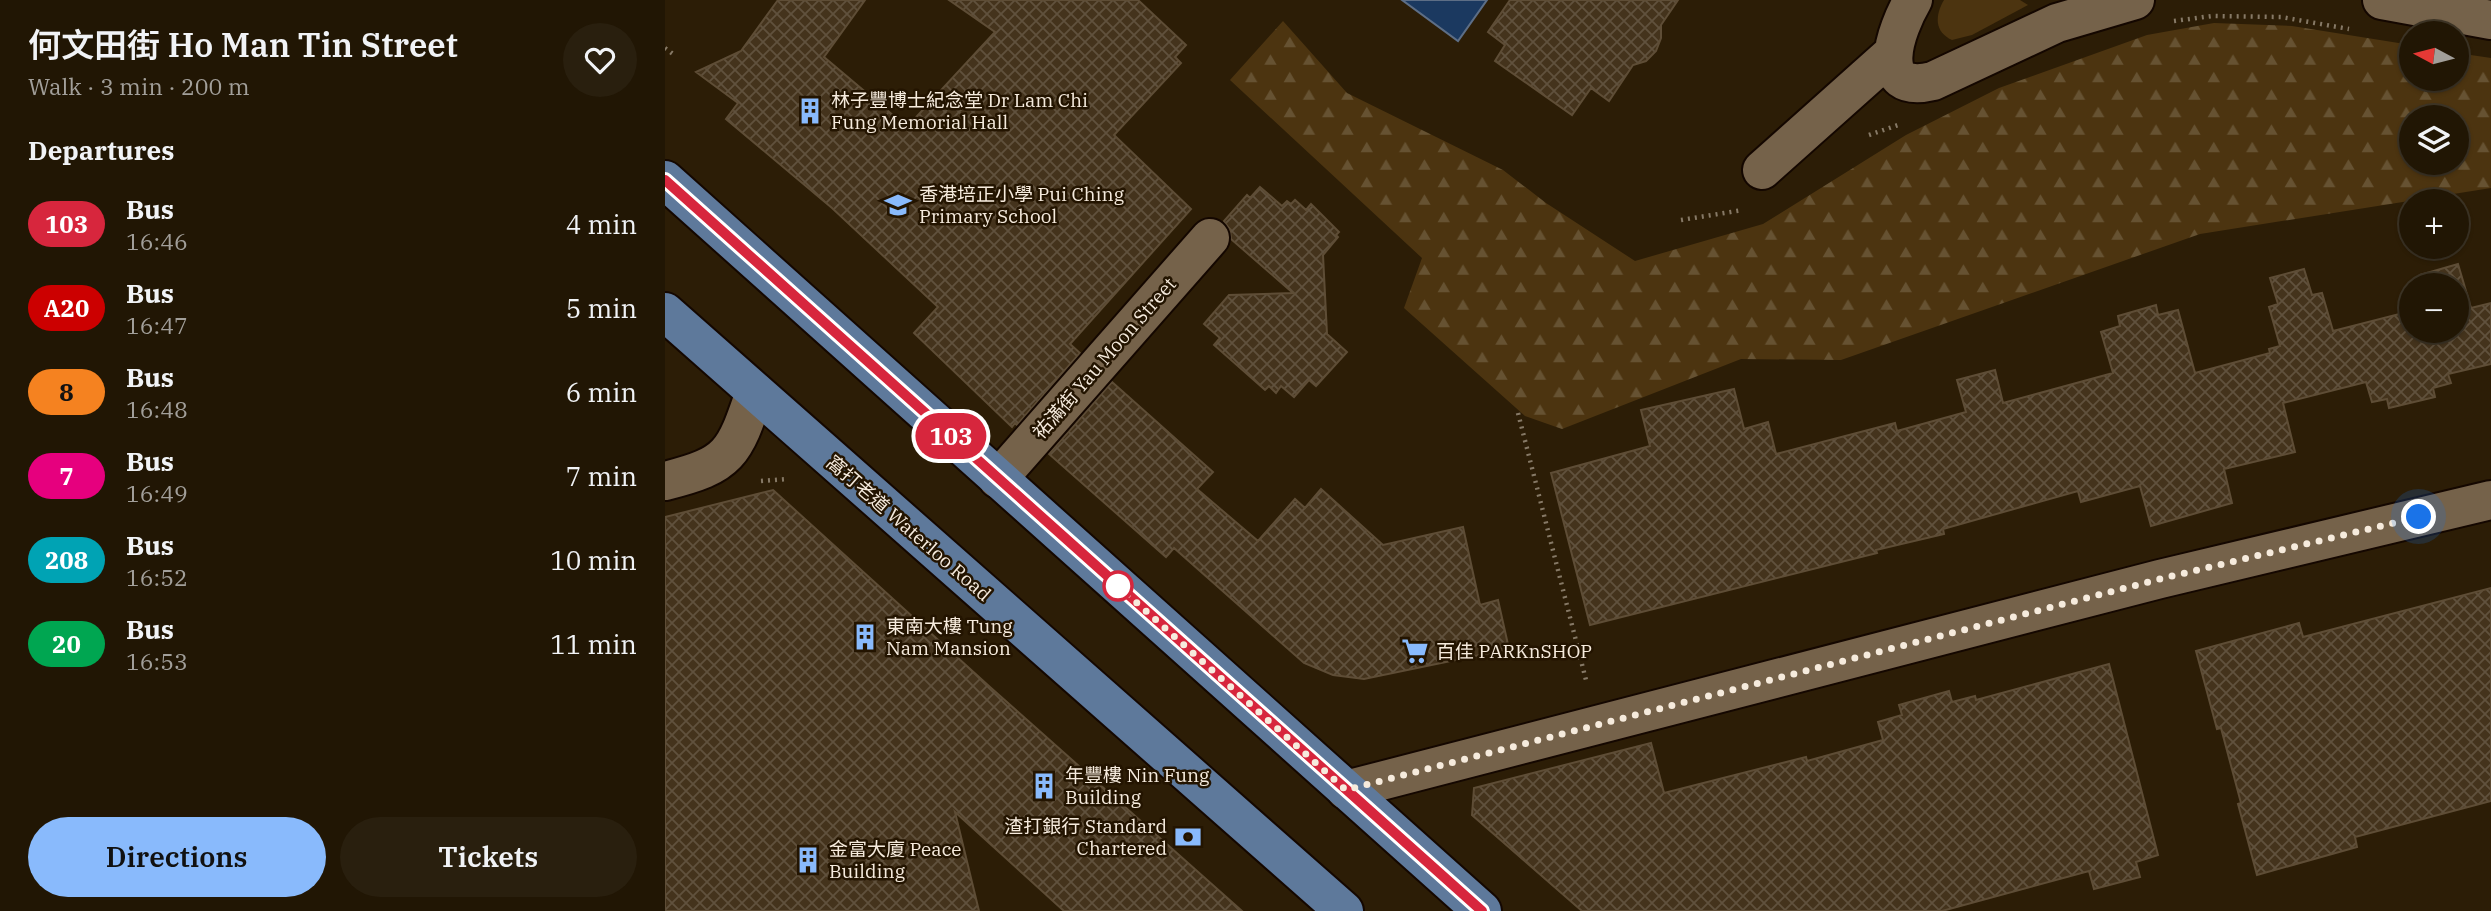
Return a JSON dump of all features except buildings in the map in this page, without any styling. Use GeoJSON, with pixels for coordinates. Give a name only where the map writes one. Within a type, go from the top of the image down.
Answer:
{"type":"FeatureCollection","features":[{"type":"Feature","properties":{"kind":"main road"},"geometry":{"type":"LineString","coordinates":[[665,180],[1482,911]]}},
{"type":"Feature","properties":{"kind":"main road","name":"窩打老道 Waterloo Road"},"geometry":{"type":"LineString","coordinates":[[665,312],[1344,911]]}},
{"type":"Feature","properties":{"kind":"street"},"geometry":{"type":"LineString","coordinates":[[1913,0],[1896,34],[1892,54],[1901,77],[1907,83],[1917,85],[1933,81],[2057,23],[2135,0]]}},
{"type":"Feature","properties":{"kind":"street"},"geometry":{"type":"LineString","coordinates":[[2382,0],[2491,20]]}},
{"type":"Feature","properties":{"kind":"street"},"geometry":{"type":"LineString","coordinates":[[1762,170],[1892,54]]}},
{"type":"Feature","properties":{"kind":"street","name":"祐滿街 Yau Moon Street"},"geometry":{"type":"LineString","coordinates":[[998,479],[1210,238]]}},
{"type":"Feature","properties":{"kind":"street"},"geometry":{"type":"LineString","coordinates":[[665,481],[699,472],[721,461],[740,437],[755,392]]}},
{"type":"Feature","properties":{"kind":"street"},"geometry":{"type":"LineString","coordinates":[[1346,790],[2170,576],[2491,500]]}},
{"type":"Feature","properties":{"kind":"path"},"geometry":{"type":"LineString","coordinates":[[2172,21],[2212,16],[2281,17],[2359,30]]}},
{"type":"Feature","properties":{"kind":"path"},"geometry":{"type":"LineString","coordinates":[[665,48],[673,54]]}},
{"type":"Feature","properties":{"kind":"path"},"geometry":{"type":"LineString","coordinates":[[1864,136],[1898,126],[1910,119]]}},
{"type":"Feature","properties":{"kind":"path"},"geometry":{"type":"LineString","coordinates":[[1681,220],[1753,208]]}},
{"type":"Feature","properties":{"kind":"path"},"geometry":{"type":"LineString","coordinates":[[1518,413],[1588,689]]}},
{"type":"Feature","properties":{"kind":"green space"},"geometry":{"type":"Polygon","coordinates":[[[1944,0],[2020,0],[2028,5],[1972,35],[1952,40],[1946,37],[1938,23],[1944,0]]]}},
{"type":"Feature","properties":{"kind":"green space"},"geometry":{"type":"Polygon","coordinates":[[[1283,21],[1347,93],[1503,170],[1546,203],[1635,261],[1763,224],[1906,135],[1999,88],[2147,35],[2214,23],[2292,26],[2399,43],[2399,91],[2469,91],[2469,55],[2491,58],[2491,188],[2469,191],[2469,189],[2399,189],[2399,203],[2200,234],[1841,360],[1741,359],[1562,429],[1525,416],[1404,308],[1422,258],[1230,80],[1283,21]]]}},
{"type":"Feature","properties":{"kind":"water"},"geometry":{"type":"Polygon","coordinates":[[[1402,0],[1487,0],[1458,41],[1402,0]]]}},
{"type":"Feature","properties":{"kind":"bus line","name":"103"},"geometry":{"type":"LineString","coordinates":[[665,180],[1482,911]]}},
{"type":"Feature","properties":{"kind":"place","name":"林子豐博士紀念堂 Dr Lam Chi Fung Memorial Hall"},"geometry":{"type":"Point","coordinates":[810,111]}},
{"type":"Feature","properties":{"kind":"place","name":"香港培正小學 Pui Ching Primary School"},"geometry":{"type":"Point","coordinates":[898,205]}},
{"type":"Feature","properties":{"kind":"place","name":"東南大樓 Tung Nam Mansion"},"geometry":{"type":"Point","coordinates":[865,637]}},
{"type":"Feature","properties":{"kind":"place","name":"百佳 PARKnSHOP"},"geometry":{"type":"Point","coordinates":[1415,651]}},
{"type":"Feature","properties":{"kind":"place","name":"年豐樓 Nin Fung Building"},"geometry":{"type":"Point","coordinates":[1044,786]}},
{"type":"Feature","properties":{"kind":"place","name":"渣打銀行 Standard Chartered"},"geometry":{"type":"Point","coordinates":[1188,837]}},
{"type":"Feature","properties":{"kind":"place","name":"金富大廈 Peace Building"},"geometry":{"type":"Point","coordinates":[808,860]}},
{"type":"Feature","properties":{"kind":"route"},"geometry":{"type":"LineString","coordinates":[[1118,586],[1346,790],[1982,624],[2419,517]]}}]}
